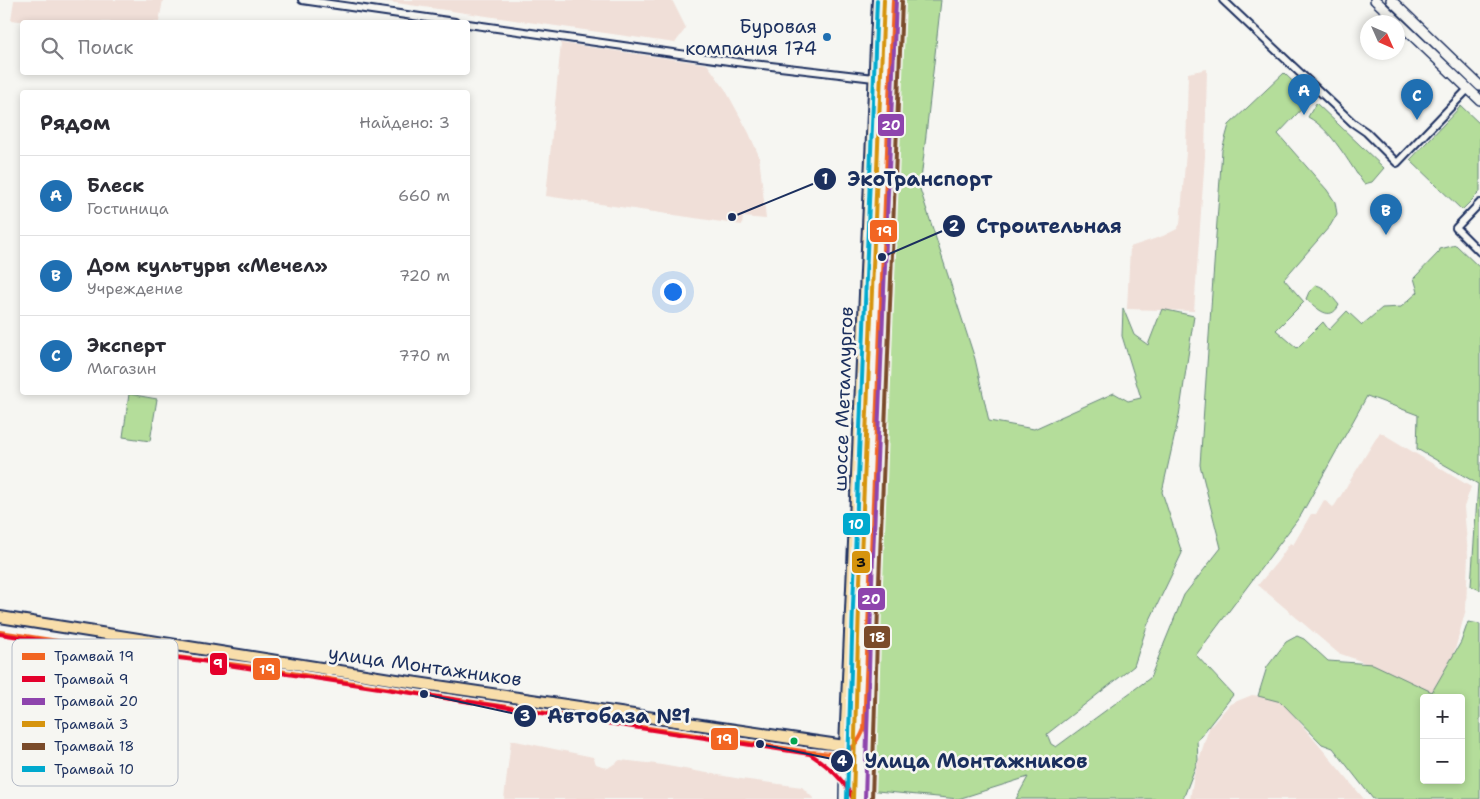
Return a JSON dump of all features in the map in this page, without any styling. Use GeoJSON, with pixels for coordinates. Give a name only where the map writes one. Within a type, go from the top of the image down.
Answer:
{"type":"FeatureCollection","features":[{"type":"Feature","properties":{"kind":"main road","name":"шоссе Металлургов"},"geometry":{"type":"LineString","coordinates":[[844,799],[878,0]]}},
{"type":"Feature","properties":{"kind":"main road"},"geometry":{"type":"LineString","coordinates":[[1375,0],[1480,100]]}},
{"type":"Feature","properties":{"kind":"main road"},"geometry":{"type":"LineString","coordinates":[[1390,0],[1478,81],[1468,89]]}},
{"type":"Feature","properties":{"kind":"main road","name":"улица Монтажников"},"geometry":{"type":"LineString","coordinates":[[0,617],[138,639]]}},
{"type":"Feature","properties":{"kind":"main road","name":"улица Монтажников"},"geometry":{"type":"LineString","coordinates":[[178,645],[390,679],[845,746]]}},
{"type":"Feature","properties":{"kind":"street"},"geometry":{"type":"LineString","coordinates":[[302,0],[441,20]]}},
{"type":"Feature","properties":{"kind":"street"},"geometry":{"type":"LineString","coordinates":[[1223,0],[1353,124],[1366,132],[1398,163],[1468,89]]}},
{"type":"Feature","properties":{"kind":"street"},"geometry":{"type":"LineString","coordinates":[[470,24],[736,62],[874,78]]}},
{"type":"Feature","properties":{"kind":"street"},"geometry":{"type":"LineString","coordinates":[[1480,204],[1456,228],[1480,252]]}},
{"type":"Feature","properties":{"kind":"shaded area"},"geometry":{"type":"Polygon","coordinates":[[[14,0],[163,0],[159,20],[11,20],[14,0]]]}},
{"type":"Feature","properties":{"kind":"shaded area"},"geometry":{"type":"Polygon","coordinates":[[[375,0],[672,0],[686,28],[675,43],[375,0]]]}},
{"type":"Feature","properties":{"kind":"shaded area"},"geometry":{"type":"Polygon","coordinates":[[[561,43],[707,64],[725,89],[759,156],[766,219],[743,217],[742,225],[546,196],[561,43]]]}},
{"type":"Feature","properties":{"kind":"shaded area"},"geometry":{"type":"Polygon","coordinates":[[[1207,69],[1205,156],[1194,311],[1127,309],[1130,247],[1163,236],[1177,229],[1180,224],[1186,152],[1188,73],[1207,69]]]}},
{"type":"Feature","properties":{"kind":"shaded area"},"geometry":{"type":"Polygon","coordinates":[[[1380,432],[1471,487],[1464,507],[1468,555],[1466,609],[1443,694],[1427,694],[1358,660],[1338,653],[1258,585],[1290,543],[1293,545],[1311,514],[1316,514],[1324,500],[1333,507],[1380,432]]]}},
{"type":"Feature","properties":{"kind":"shaded area"},"geometry":{"type":"Polygon","coordinates":[[[1252,695],[1280,699],[1364,799],[1190,799],[1194,775],[1209,728],[1230,704],[1252,695]]]}},
{"type":"Feature","properties":{"kind":"shaded area"},"geometry":{"type":"Polygon","coordinates":[[[511,740],[593,757],[596,764],[608,768],[620,760],[802,787],[814,799],[504,799],[511,740]]]}},
{"type":"Feature","properties":{"kind":"green space"},"geometry":{"type":"Polygon","coordinates":[[[897,0],[941,0],[920,189],[975,359],[989,421],[1034,429],[1114,393],[1128,401],[1141,398],[1122,336],[1123,308],[1134,335],[1148,345],[1162,309],[1194,316],[1179,416],[1162,492],[1182,553],[1147,626],[1134,666],[1047,734],[1051,744],[1056,747],[1150,678],[1184,595],[1221,548],[1200,465],[1222,150],[1229,125],[1284,73],[1311,99],[1278,134],[1327,190],[1335,202],[1337,214],[1330,226],[1284,279],[1304,302],[1276,330],[1297,348],[1323,322],[1329,330],[1347,311],[1362,325],[1382,308],[1401,307],[1418,292],[1414,278],[1440,249],[1456,245],[1480,268],[1480,590],[1471,586],[1478,484],[1417,449],[1418,415],[1367,396],[1301,515],[1196,655],[1233,695],[1197,741],[1198,760],[1183,799],[1016,799],[1028,777],[958,799],[867,790],[897,0]]]}},
{"type":"Feature","properties":{"kind":"green space"},"geometry":{"type":"Polygon","coordinates":[[[1316,103],[1384,168],[1372,182],[1364,184],[1332,138],[1308,117],[1316,103]]]}},
{"type":"Feature","properties":{"kind":"green space"},"geometry":{"type":"Polygon","coordinates":[[[1461,106],[1480,124],[1480,192],[1462,210],[1410,160],[1461,106]]]}},
{"type":"Feature","properties":{"kind":"green space"},"geometry":{"type":"Polygon","coordinates":[[[1316,285],[1326,290],[1339,305],[1332,313],[1319,310],[1306,299],[1309,292],[1316,285]]]}},
{"type":"Feature","properties":{"kind":"green space"},"geometry":{"type":"Polygon","coordinates":[[[129,395],[157,399],[150,441],[123,437],[129,395]]]}},
{"type":"Feature","properties":{"kind":"green space"},"geometry":{"type":"Polygon","coordinates":[[[1468,622],[1480,624],[1480,799],[1373,799],[1333,748],[1322,744],[1281,702],[1258,696],[1267,667],[1286,642],[1297,636],[1304,639],[1328,661],[1373,664],[1432,692],[1461,642],[1468,622]]]}},
{"type":"Feature","properties":{"kind":"tram line","name":"10"},"geometry":{"type":"LineString","coordinates":[[847,799],[877,0]]}},
{"type":"Feature","properties":{"kind":"tram line","name":"3"},"geometry":{"type":"LineString","coordinates":[[853,799],[884,0]]}},
{"type":"Feature","properties":{"kind":"tram line","name":"19"},"geometry":{"type":"LineString","coordinates":[[178,657],[261,668],[440,697],[810,752],[836,754],[849,750],[855,745],[864,729],[893,0]]}},
{"type":"Feature","properties":{"kind":"tram line","name":"20"},"geometry":{"type":"LineString","coordinates":[[865,799],[896,0]]}},
{"type":"Feature","properties":{"kind":"tram line","name":"18"},"geometry":{"type":"LineString","coordinates":[[872,799],[902,1]]}},
{"type":"Feature","properties":{"kind":"tram line","name":"19"},"geometry":{"type":"LineString","coordinates":[[0,632],[45,639]]}},
{"type":"Feature","properties":{"kind":"tram line","name":"9"},"geometry":{"type":"LineString","coordinates":[[0,634],[33,639]]}},
{"type":"Feature","properties":{"kind":"tram line","name":"9"},"geometry":{"type":"LineString","coordinates":[[178,658],[810,754],[835,774],[845,785],[853,799]]}},
{"type":"Feature","properties":{"kind":"place","name":"Буровая компания 174"},"geometry":{"type":"Point","coordinates":[827,37]}},
{"type":"Feature","properties":{"kind":"place","name":"Блеск"},"geometry":{"type":"Point","coordinates":[1304,115]}},
{"type":"Feature","properties":{"kind":"place","name":"Эксперт"},"geometry":{"type":"Point","coordinates":[1417,120]}},
{"type":"Feature","properties":{"kind":"place","name":"ЭкоТранспорт"},"geometry":{"type":"Point","coordinates":[732,217]}},
{"type":"Feature","properties":{"kind":"place","name":"Дом культуры «Мечел»"},"geometry":{"type":"Point","coordinates":[1386,235]}},
{"type":"Feature","properties":{"kind":"place","name":"Строительная"},"geometry":{"type":"Point","coordinates":[882,257]}},
{"type":"Feature","properties":{"kind":"place","name":"Автобаза №1"},"geometry":{"type":"Point","coordinates":[424,694]}},
{"type":"Feature","properties":{"kind":"place","name":"Улица Монтажников"},"geometry":{"type":"Point","coordinates":[760,744]}}]}
